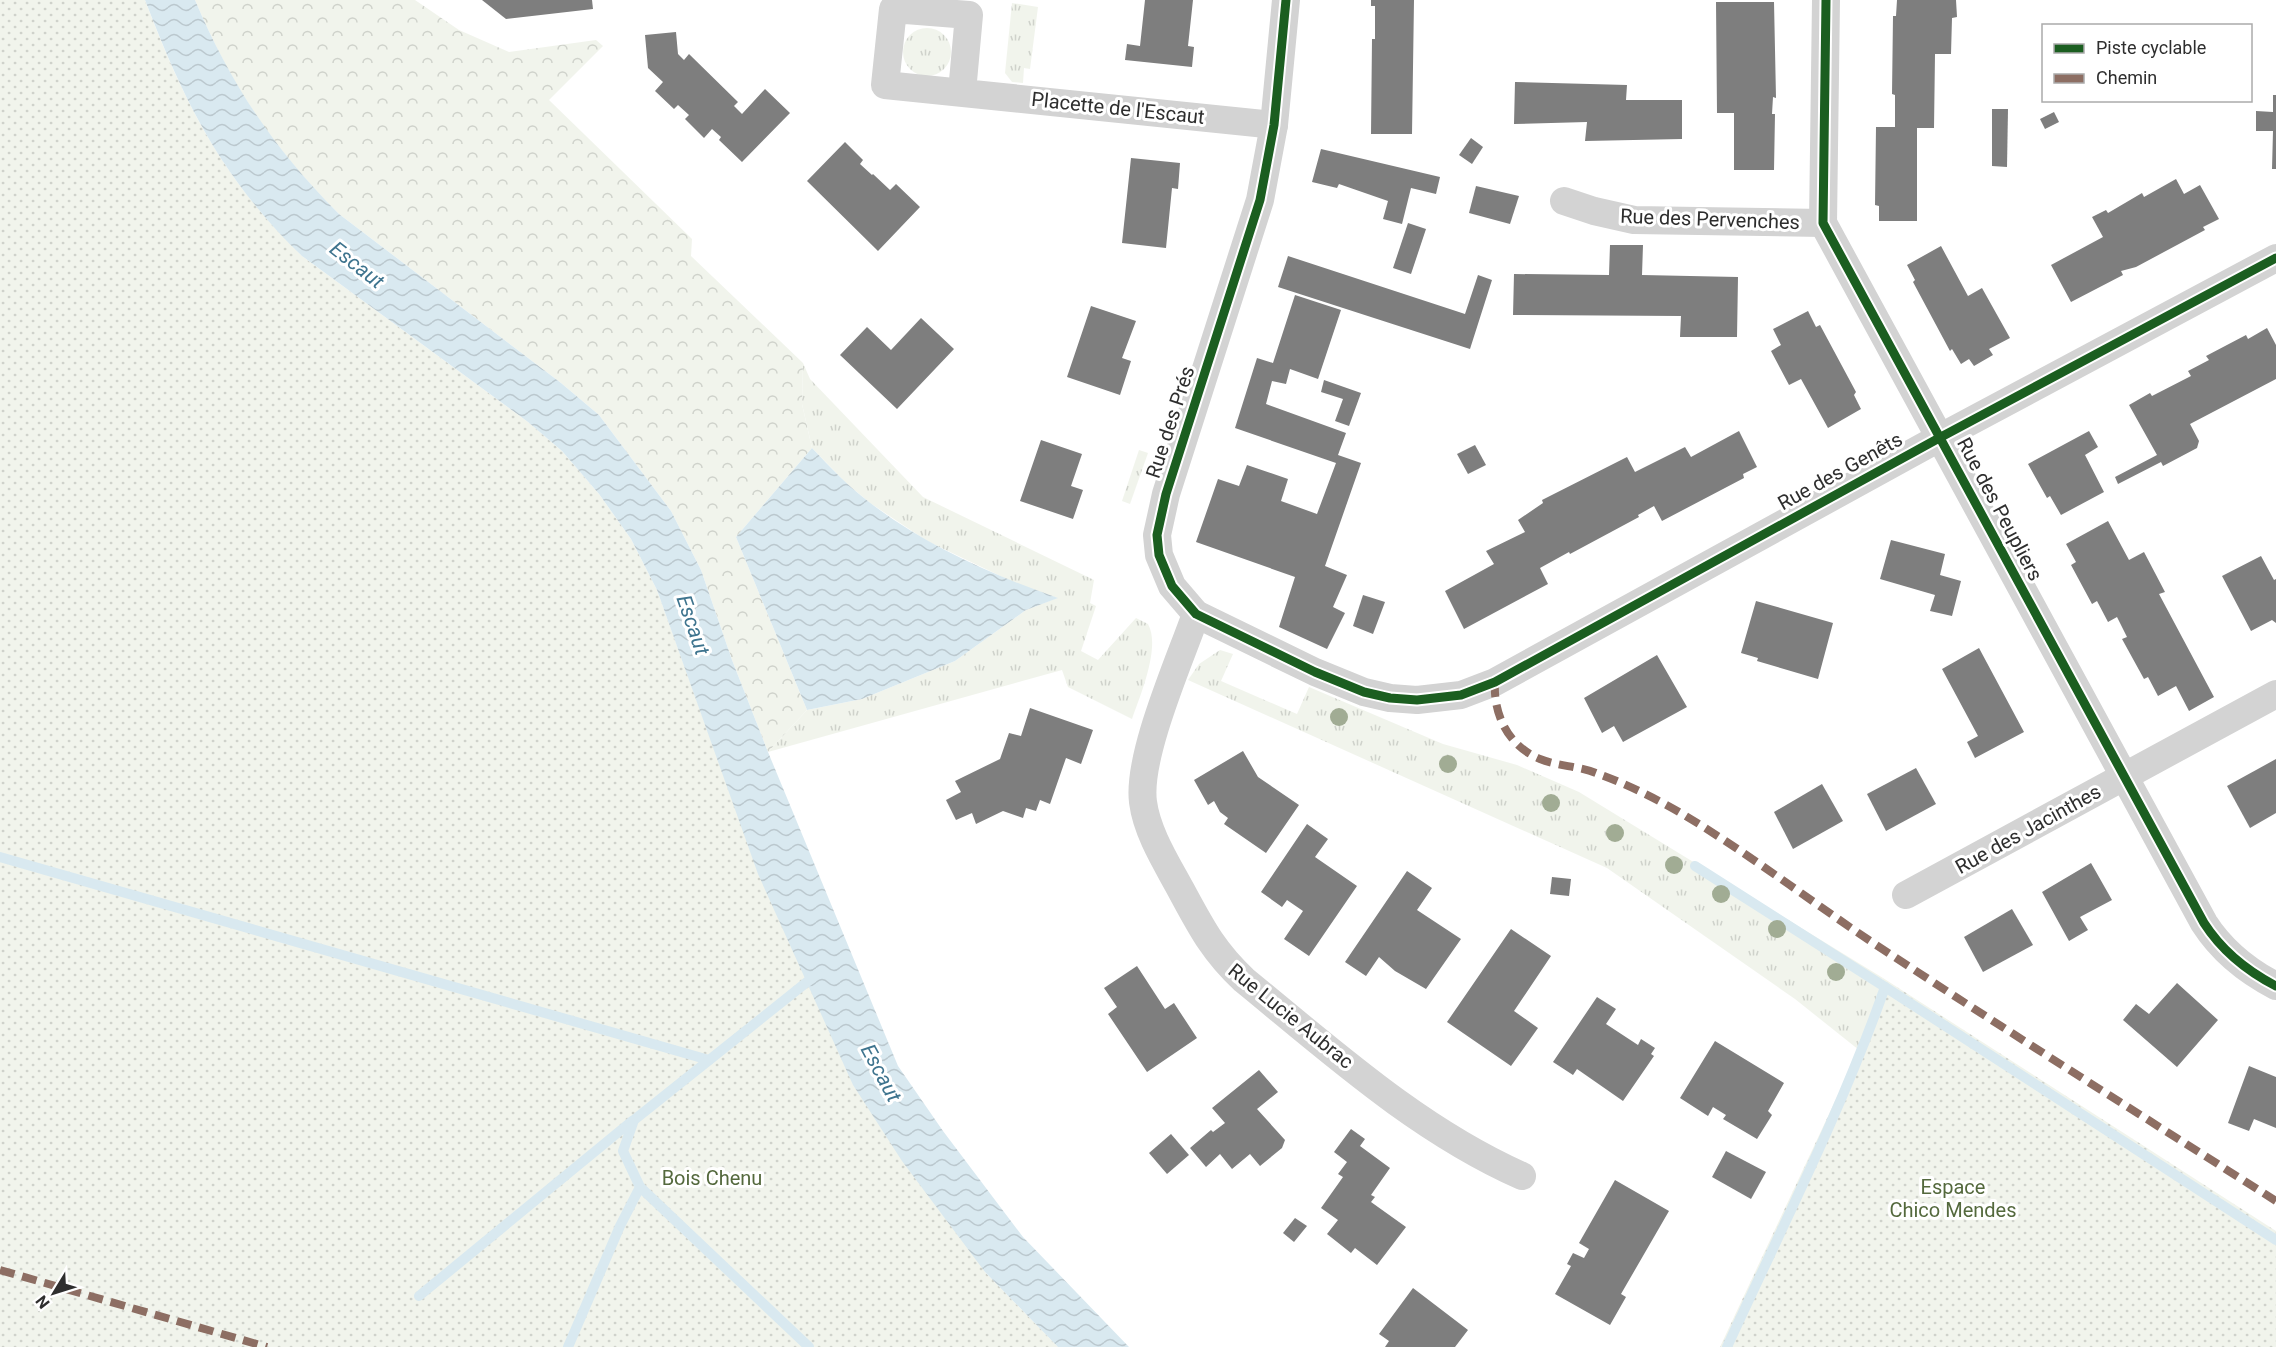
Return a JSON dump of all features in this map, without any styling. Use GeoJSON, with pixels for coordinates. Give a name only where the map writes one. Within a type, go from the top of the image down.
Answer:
{"type":"FeatureCollection","features":[{"type":"Feature","properties":{"kind":"street","name":"Rue des Prés"},"geometry":{"type":"LineString","coordinates":[[1286,0],[1274,125],[1260,200],[1166,494],[1157,535],[1163,571],[1181,599],[1196,614],[1242,638],[1337,681],[1390,698],[1416,700]]}},
{"type":"Feature","properties":{"kind":"street","name":"Rue des Peupliers"},"geometry":{"type":"LineString","coordinates":[[1827,0],[1823,223],[2214,938],[2240,963],[2276,986]]}},
{"type":"Feature","properties":{"kind":"street","name":"Placette de l'Escaut"},"geometry":{"type":"LineString","coordinates":[[962,92],[1274,125]]}},
{"type":"Feature","properties":{"kind":"street","name":"Rue des Pervenches"},"geometry":{"type":"LineString","coordinates":[[1564,201],[1634,220],[1823,223]]}},
{"type":"Feature","properties":{"kind":"street","name":"Rue des Genêts"},"geometry":{"type":"LineString","coordinates":[[1416,700],[1461,695],[1495,681],[1941,437],[2276,258]]}},
{"type":"Feature","properties":{"kind":"street","name":"Rue Lucie Aubrac"},"geometry":{"type":"LineString","coordinates":[[1196,614],[1146,756],[1143,802],[1149,823],[1167,864],[1207,939],[1221,958],[1244,980],[1430,1127],[1482,1158],[1522,1176]]}},
{"type":"Feature","properties":{"kind":"street","name":"Rue des Jacinthes"},"geometry":{"type":"LineString","coordinates":[[1906,895],[2276,694]]}},
{"type":"Feature","properties":{"kind":"green space","name":"Bois Chenu"},"geometry":{"type":"Polygon","coordinates":[[[0,0],[145,0],[175,72],[208,137],[249,198],[274,227],[302,256],[528,422],[562,451],[599,494],[631,539],[657,590],[759,874],[985,1272],[1058,1347],[0,1347],[0,0]]]}},
{"type":"Feature","properties":{"kind":"green space"},"geometry":{"type":"Polygon","coordinates":[[[195,0],[415,0],[459,30],[509,52],[596,40],[603,46],[549,100],[692,239],[691,256],[803,363],[802,404],[812,448],[736,537],[807,710],[768,752],[732,660],[701,570],[671,511],[599,415],[561,383],[339,214],[294,165],[256,114],[223,60],[195,0]]]}},
{"type":"Feature","properties":{"kind":"green space"},"geometry":{"type":"Polygon","coordinates":[[[1012,3],[1038,7],[1030,69],[1024,68],[1023,83],[1012,82],[1005,73],[1012,3]]]}},
{"type":"Feature","properties":{"kind":"green space"},"geometry":{"type":"Polygon","coordinates":[[[927,28],[944,35],[951,52],[944,69],[927,76],[910,69],[903,52],[910,35],[927,28]]]}},
{"type":"Feature","properties":{"kind":"green space"},"geometry":{"type":"Polygon","coordinates":[[[803,363],[810,379],[923,497],[1094,580],[1090,603],[1096,606],[1081,651],[1098,660],[1136,618],[1148,624],[1152,645],[1151,658],[1132,719],[1068,687],[1062,670],[768,752],[807,710],[862,699],[955,661],[1026,610],[1057,598],[1015,583],[927,541],[870,503],[845,482],[812,448],[802,404],[803,363]]]}},
{"type":"Feature","properties":{"kind":"green space"},"geometry":{"type":"Polygon","coordinates":[[[1139,450],[1148,453],[1130,504],[1122,501],[1139,450]]]}},
{"type":"Feature","properties":{"kind":"green space"},"geometry":{"type":"Polygon","coordinates":[[[1220,650],[1233,654],[1221,681],[1297,714],[1309,687],[1443,744],[1517,765],[1579,792],[1883,978],[1859,1050],[1795,999],[1607,868],[1188,680],[1199,664],[1220,650]]]}},
{"type":"Feature","properties":{"kind":"green space","name":"Espace Chico Mendes"},"geometry":{"type":"Polygon","coordinates":[[[1883,978],[2276,1231],[2276,1347],[1720,1347],[1859,1050],[1883,978]]]}},
{"type":"Feature","properties":{"kind":"water","name":"Escaut"},"geometry":{"type":"Polygon","coordinates":[[[145,0],[195,0],[239,88],[274,140],[316,190],[339,214],[561,383],[599,415],[671,511],[701,570],[732,660],[768,752],[898,1066],[943,1131],[1023,1237],[1129,1347],[1058,1347],[985,1272],[902,1161],[853,1085],[758,874],[657,590],[631,539],[599,494],[562,451],[528,422],[302,256],[274,227],[227,168],[208,137],[175,72],[145,0]]]}},
{"type":"Feature","properties":{"kind":"water"},"geometry":{"type":"Polygon","coordinates":[[[812,448],[861,496],[890,518],[960,558],[1058,598],[1026,610],[955,661],[862,699],[807,710],[736,537],[812,448]]]}},
{"type":"Feature","properties":{"kind":"building"},"geometry":{"type":"Polygon","coordinates":[[[482,0],[592,0],[593,9],[506,19],[482,0]]]}},
{"type":"Feature","properties":{"kind":"building"},"geometry":{"type":"Polygon","coordinates":[[[1145,0],[1193,0],[1188,46],[1194,47],[1192,67],[1125,60],[1127,44],[1140,46],[1145,0]]]}},
{"type":"Feature","properties":{"kind":"building"},"geometry":{"type":"Polygon","coordinates":[[[1371,0],[1414,0],[1412,134],[1371,134],[1372,39],[1375,39],[1375,6],[1371,6],[1371,0]]]}},
{"type":"Feature","properties":{"kind":"building"},"geometry":{"type":"Polygon","coordinates":[[[1897,0],[1956,0],[1957,17],[1952,18],[1951,54],[1935,54],[1934,128],[1917,128],[1917,221],[1879,221],[1879,206],[1875,205],[1876,127],[1895,127],[1895,95],[1892,94],[1893,16],[1896,16],[1897,0]]]}},
{"type":"Feature","properties":{"kind":"building"},"geometry":{"type":"Polygon","coordinates":[[[1716,2],[1774,2],[1776,98],[1773,97],[1772,114],[1775,114],[1774,170],[1734,170],[1734,113],[1717,113],[1716,2]]]}},
{"type":"Feature","properties":{"kind":"building"},"geometry":{"type":"Polygon","coordinates":[[[676,32],[678,54],[684,60],[689,54],[738,102],[734,106],[742,114],[765,89],[790,113],[742,162],[719,140],[721,137],[712,129],[704,138],[685,119],[689,115],[678,105],[674,109],[655,91],[663,82],[648,68],[645,35],[676,32]]]}},
{"type":"Feature","properties":{"kind":"building"},"geometry":{"type":"Polygon","coordinates":[[[1515,82],[1627,85],[1626,100],[1682,100],[1682,139],[1585,141],[1587,122],[1514,124],[1515,82]]]}},
{"type":"Feature","properties":{"kind":"building"},"geometry":{"type":"Polygon","coordinates":[[[2273,95],[2276,95],[2276,169],[2272,169],[2273,131],[2256,131],[2256,111],[2273,112],[2273,95]]]}},
{"type":"Feature","properties":{"kind":"building"},"geometry":{"type":"Polygon","coordinates":[[[1992,109],[2008,109],[2007,167],[1992,166],[1992,109]]]}},
{"type":"Feature","properties":{"kind":"building"},"geometry":{"type":"Polygon","coordinates":[[[2054,112],[2059,122],[2045,129],[2040,119],[2054,112]]]}},
{"type":"Feature","properties":{"kind":"building"},"geometry":{"type":"Polygon","coordinates":[[[1471,138],[1483,147],[1472,164],[1459,155],[1471,138]]]}},
{"type":"Feature","properties":{"kind":"building"},"geometry":{"type":"Polygon","coordinates":[[[845,142],[863,160],[860,164],[872,175],[890,190],[896,184],[920,207],[878,251],[807,181],[845,142]]]}},
{"type":"Feature","properties":{"kind":"building"},"geometry":{"type":"Polygon","coordinates":[[[1321,149],[1440,177],[1436,194],[1411,188],[1402,224],[1383,219],[1388,201],[1339,184],[1337,188],[1312,182],[1321,149]]]}},
{"type":"Feature","properties":{"kind":"building"},"geometry":{"type":"Polygon","coordinates":[[[1131,158],[1180,163],[1178,189],[1172,188],[1166,248],[1122,243],[1131,158]]]}},
{"type":"Feature","properties":{"kind":"building"},"geometry":{"type":"Polygon","coordinates":[[[2176,179],[2184,194],[2200,185],[2219,219],[2203,227],[2205,230],[2136,267],[2121,271],[2123,275],[2071,302],[2051,265],[2103,237],[2092,217],[2106,210],[2108,213],[2142,193],[2144,197],[2176,179]]]}},
{"type":"Feature","properties":{"kind":"building"},"geometry":{"type":"Polygon","coordinates":[[[1476,186],[1519,196],[1510,224],[1469,213],[1476,186]]]}},
{"type":"Feature","properties":{"kind":"building"},"geometry":{"type":"Polygon","coordinates":[[[1408,223],[1426,229],[1411,274],[1393,268],[1408,223]]]}},
{"type":"Feature","properties":{"kind":"building"},"geometry":{"type":"Polygon","coordinates":[[[1610,245],[1643,245],[1642,275],[1738,277],[1737,337],[1680,337],[1681,316],[1513,315],[1514,274],[1609,275],[1610,245]]]}},
{"type":"Feature","properties":{"kind":"building"},"geometry":{"type":"Polygon","coordinates":[[[1941,246],[1968,296],[1982,288],[2010,338],[1989,349],[1993,355],[1974,366],[1969,359],[1961,364],[1952,349],[1950,351],[1913,282],[1915,280],[1907,265],[1941,246]]]}},
{"type":"Feature","properties":{"kind":"building"},"geometry":{"type":"Polygon","coordinates":[[[1288,256],[1465,314],[1478,275],[1492,280],[1470,349],[1278,287],[1288,256]]]}},
{"type":"Feature","properties":{"kind":"building"},"geometry":{"type":"Polygon","coordinates":[[[1295,295],[1341,310],[1318,379],[1290,369],[1286,384],[1272,381],[1266,404],[1346,433],[1338,455],[1361,463],[1325,566],[1347,575],[1333,607],[1345,613],[1327,649],[1279,627],[1295,577],[1196,542],[1218,479],[1239,486],[1247,465],[1288,479],[1281,501],[1317,514],[1336,463],[1235,428],[1257,358],[1273,363],[1295,295]]]}},
{"type":"Feature","properties":{"kind":"building"},"geometry":{"type":"Polygon","coordinates":[[[1091,306],[1136,321],[1122,358],[1131,361],[1120,395],[1067,377],[1091,306]]]}},
{"type":"Feature","properties":{"kind":"building"},"geometry":{"type":"Polygon","coordinates":[[[1808,311],[1816,327],[1820,325],[1856,392],[1854,395],[1861,409],[1828,428],[1801,379],[1789,385],[1771,351],[1781,345],[1773,329],[1808,311]]]}},
{"type":"Feature","properties":{"kind":"building"},"geometry":{"type":"Polygon","coordinates":[[[921,318],[954,349],[897,409],[840,355],[867,327],[891,350],[921,318]]]}},
{"type":"Feature","properties":{"kind":"building"},"geometry":{"type":"Polygon","coordinates":[[[2267,328],[2276,345],[2276,379],[2190,424],[2199,441],[2197,448],[2163,466],[2161,462],[2118,484],[2115,477],[2157,455],[2129,405],[2150,393],[2152,396],[2191,376],[2188,371],[2209,360],[2206,356],[2246,335],[2248,339],[2267,328]]]}},
{"type":"Feature","properties":{"kind":"building"},"geometry":{"type":"Polygon","coordinates":[[[1324,380],[1361,393],[1349,426],[1335,421],[1343,399],[1321,392],[1324,380]]]}},
{"type":"Feature","properties":{"kind":"building"},"geometry":{"type":"Polygon","coordinates":[[[1739,431],[1757,467],[1743,474],[1744,478],[1662,521],[1654,506],[1638,515],[1639,517],[1540,568],[1548,584],[1464,629],[1445,591],[1494,564],[1486,551],[1525,532],[1518,520],[1543,503],[1542,500],[1627,457],[1635,472],[1685,447],[1691,457],[1739,431]]]}},
{"type":"Feature","properties":{"kind":"building"},"geometry":{"type":"Polygon","coordinates":[[[2089,431],[2098,447],[2085,455],[2104,492],[2061,515],[2050,496],[2047,498],[2028,464],[2089,431]]]}},
{"type":"Feature","properties":{"kind":"building"},"geometry":{"type":"Polygon","coordinates":[[[1041,440],[1082,454],[1071,486],[1083,490],[1073,519],[1020,501],[1041,440]]]}},
{"type":"Feature","properties":{"kind":"building"},"geometry":{"type":"Polygon","coordinates":[[[1475,445],[1486,465],[1468,474],[1457,454],[1475,445]]]}},
{"type":"Feature","properties":{"kind":"building"},"geometry":{"type":"Polygon","coordinates":[[[2108,521],[2129,560],[2144,552],[2165,592],[2159,594],[2214,697],[2189,711],[2176,686],[2158,696],[2148,677],[2144,679],[2122,639],[2127,637],[2117,617],[2108,622],[2097,601],[2092,604],[2071,565],[2076,562],[2066,544],[2108,521]]]}},
{"type":"Feature","properties":{"kind":"building"},"geometry":{"type":"Polygon","coordinates":[[[1891,540],[1945,554],[1940,575],[1961,581],[1952,616],[1930,611],[1935,595],[1880,579],[1891,540]]]}},
{"type":"Feature","properties":{"kind":"building"},"geometry":{"type":"Polygon","coordinates":[[[2261,556],[2274,580],[2276,579],[2276,623],[2272,620],[2251,631],[2222,576],[2261,556]]]}},
{"type":"Feature","properties":{"kind":"building"},"geometry":{"type":"Polygon","coordinates":[[[1363,595],[1385,602],[1373,634],[1353,626],[1363,595]]]}},
{"type":"Feature","properties":{"kind":"building"},"geometry":{"type":"Polygon","coordinates":[[[1756,601],[1833,623],[1818,679],[1757,661],[1758,658],[1741,653],[1756,601]]]}},
{"type":"Feature","properties":{"kind":"building"},"geometry":{"type":"Polygon","coordinates":[[[1979,648],[2024,732],[1975,758],[1967,742],[1978,736],[1942,669],[1979,648]]]}},
{"type":"Feature","properties":{"kind":"building"},"geometry":{"type":"Polygon","coordinates":[[[1657,655],[1687,707],[1623,742],[1614,726],[1602,733],[1584,698],[1657,655]]]}},
{"type":"Feature","properties":{"kind":"building"},"geometry":{"type":"Polygon","coordinates":[[[1030,708],[1093,730],[1081,764],[1066,758],[1050,804],[1040,800],[1036,811],[1026,808],[1023,818],[1003,811],[976,824],[972,813],[956,820],[946,800],[961,792],[955,781],[1000,759],[1009,733],[1021,736],[1030,708]]]}},
{"type":"Feature","properties":{"kind":"building"},"geometry":{"type":"Polygon","coordinates":[[[1243,751],[1258,777],[1299,805],[1266,853],[1224,824],[1228,818],[1220,812],[1214,801],[1208,805],[1194,780],[1243,751]]]}},
{"type":"Feature","properties":{"kind":"building"},"geometry":{"type":"Polygon","coordinates":[[[2276,759],[2276,813],[2250,828],[2227,786],[2276,759]]]}},
{"type":"Feature","properties":{"kind":"building"},"geometry":{"type":"Polygon","coordinates":[[[1916,768],[1936,804],[1886,831],[1867,794],[1916,768]]]}},
{"type":"Feature","properties":{"kind":"building"},"geometry":{"type":"Polygon","coordinates":[[[1822,784],[1843,821],[1793,849],[1774,812],[1822,784]]]}},
{"type":"Feature","properties":{"kind":"building"},"geometry":{"type":"Polygon","coordinates":[[[1307,824],[1328,839],[1315,857],[1357,886],[1309,956],[1284,939],[1303,911],[1287,900],[1282,907],[1261,892],[1307,824]]]}},
{"type":"Feature","properties":{"kind":"building"},"geometry":{"type":"Polygon","coordinates":[[[2091,863],[2112,900],[2080,917],[2088,930],[2069,941],[2042,892],[2091,863]]]}},
{"type":"Feature","properties":{"kind":"building"},"geometry":{"type":"Polygon","coordinates":[[[1407,871],[1432,888],[1417,910],[1461,939],[1426,989],[1395,971],[1379,957],[1366,976],[1345,962],[1407,871]]]}},
{"type":"Feature","properties":{"kind":"building"},"geometry":{"type":"Polygon","coordinates":[[[1552,877],[1571,879],[1569,896],[1550,894],[1552,877]]]}},
{"type":"Feature","properties":{"kind":"building"},"geometry":{"type":"Polygon","coordinates":[[[2012,909],[2033,945],[1983,972],[1964,937],[2012,909]]]}},
{"type":"Feature","properties":{"kind":"building"},"geometry":{"type":"Polygon","coordinates":[[[1511,929],[1551,956],[1514,1011],[1538,1028],[1511,1066],[1447,1022],[1511,929]]]}},
{"type":"Feature","properties":{"kind":"building"},"geometry":{"type":"Polygon","coordinates":[[[1137,966],[1165,1009],[1174,1003],[1197,1038],[1147,1072],[1108,1014],[1117,1007],[1104,988],[1137,966]]]}},
{"type":"Feature","properties":{"kind":"building"},"geometry":{"type":"Polygon","coordinates":[[[2177,983],[2218,1020],[2177,1067],[2123,1020],[2136,1004],[2149,1014],[2177,983]]]}},
{"type":"Feature","properties":{"kind":"building"},"geometry":{"type":"Polygon","coordinates":[[[1597,997],[1616,1009],[1606,1024],[1638,1045],[1641,1039],[1655,1048],[1651,1054],[1654,1056],[1623,1101],[1577,1069],[1573,1075],[1553,1062],[1597,997]]]}},
{"type":"Feature","properties":{"kind":"building"},"geometry":{"type":"Polygon","coordinates":[[[1715,1041],[1784,1083],[1768,1111],[1772,1115],[1757,1139],[1723,1119],[1726,1115],[1713,1107],[1708,1116],[1680,1098],[1715,1041]]]}},
{"type":"Feature","properties":{"kind":"building"},"geometry":{"type":"Polygon","coordinates":[[[2249,1066],[2276,1077],[2276,1128],[2254,1119],[2249,1131],[2228,1123],[2249,1066]]]}},
{"type":"Feature","properties":{"kind":"building"},"geometry":{"type":"Polygon","coordinates":[[[1259,1070],[1278,1092],[1257,1109],[1285,1140],[1282,1148],[1260,1166],[1250,1154],[1232,1169],[1220,1154],[1206,1167],[1190,1148],[1211,1130],[1213,1132],[1225,1123],[1212,1108],[1259,1070]]]}},
{"type":"Feature","properties":{"kind":"building"},"geometry":{"type":"Polygon","coordinates":[[[1351,1129],[1365,1139],[1360,1146],[1390,1168],[1371,1195],[1375,1197],[1371,1202],[1406,1227],[1377,1265],[1355,1248],[1351,1253],[1327,1234],[1338,1220],[1321,1208],[1343,1177],[1338,1174],[1347,1162],[1334,1152],[1351,1129]]]}},
{"type":"Feature","properties":{"kind":"building"},"geometry":{"type":"Polygon","coordinates":[[[1171,1134],[1189,1155],[1167,1174],[1149,1153],[1171,1134]]]}},
{"type":"Feature","properties":{"kind":"building"},"geometry":{"type":"Polygon","coordinates":[[[1726,1151],[1766,1172],[1751,1199],[1712,1177],[1726,1151]]]}},
{"type":"Feature","properties":{"kind":"building"},"geometry":{"type":"Polygon","coordinates":[[[1615,1180],[1669,1211],[1621,1294],[1626,1297],[1610,1325],[1555,1294],[1571,1266],[1567,1264],[1573,1253],[1584,1258],[1589,1249],[1579,1243],[1615,1180]]]}},
{"type":"Feature","properties":{"kind":"building"},"geometry":{"type":"Polygon","coordinates":[[[1295,1218],[1307,1226],[1294,1242],[1283,1233],[1295,1218]]]}},
{"type":"Feature","properties":{"kind":"building"},"geometry":{"type":"Polygon","coordinates":[[[1413,1288],[1468,1330],[1455,1347],[1385,1347],[1389,1341],[1379,1334],[1413,1288]]]}},
{"type":"Feature","properties":{"kind":"waterway"},"geometry":{"type":"LineString","coordinates":[[0,857],[709,1060]]}},
{"type":"Feature","properties":{"kind":"waterway"},"geometry":{"type":"LineString","coordinates":[[1695,866],[1885,987],[1850,1079],[1727,1347]]}},
{"type":"Feature","properties":{"kind":"waterway"},"geometry":{"type":"LineString","coordinates":[[568,1347],[620,1226],[640,1187],[623,1151],[634,1120],[817,974]]}},
{"type":"Feature","properties":{"kind":"waterway"},"geometry":{"type":"LineString","coordinates":[[1885,987],[2276,1240]]}},
{"type":"Feature","properties":{"kind":"waterway"},"geometry":{"type":"LineString","coordinates":[[419,1296],[632,1121]]}},
{"type":"Feature","properties":{"kind":"waterway"},"geometry":{"type":"LineString","coordinates":[[640,1187],[809,1347]]}},
{"type":"Feature","properties":{"kind":"marked path"},"geometry":{"type":"LineString","coordinates":[[1495,682],[1497,706],[1505,728],[1519,746],[1529,753],[1540,759],[1607,777],[1679,812],[1938,985],[2276,1201]]}},
{"type":"Feature","properties":{"kind":"marked path"},"geometry":{"type":"LineString","coordinates":[[0,1270],[267,1347]]}},
{"type":"Feature","properties":{"kind":"cycle path"},"geometry":{"type":"LineString","coordinates":[[1286,0],[1274,125],[1260,200],[1166,494],[1157,535],[1159,555],[1172,586],[1196,614],[1315,672],[1364,692],[1390,698],[1417,700],[1461,695],[1495,682],[1941,437],[2276,258]]}},
{"type":"Feature","properties":{"kind":"cycle path"},"geometry":{"type":"LineString","coordinates":[[1826,0],[1823,223],[2204,923],[2219,943],[2236,959],[2255,974],[2276,986]]}}]}
